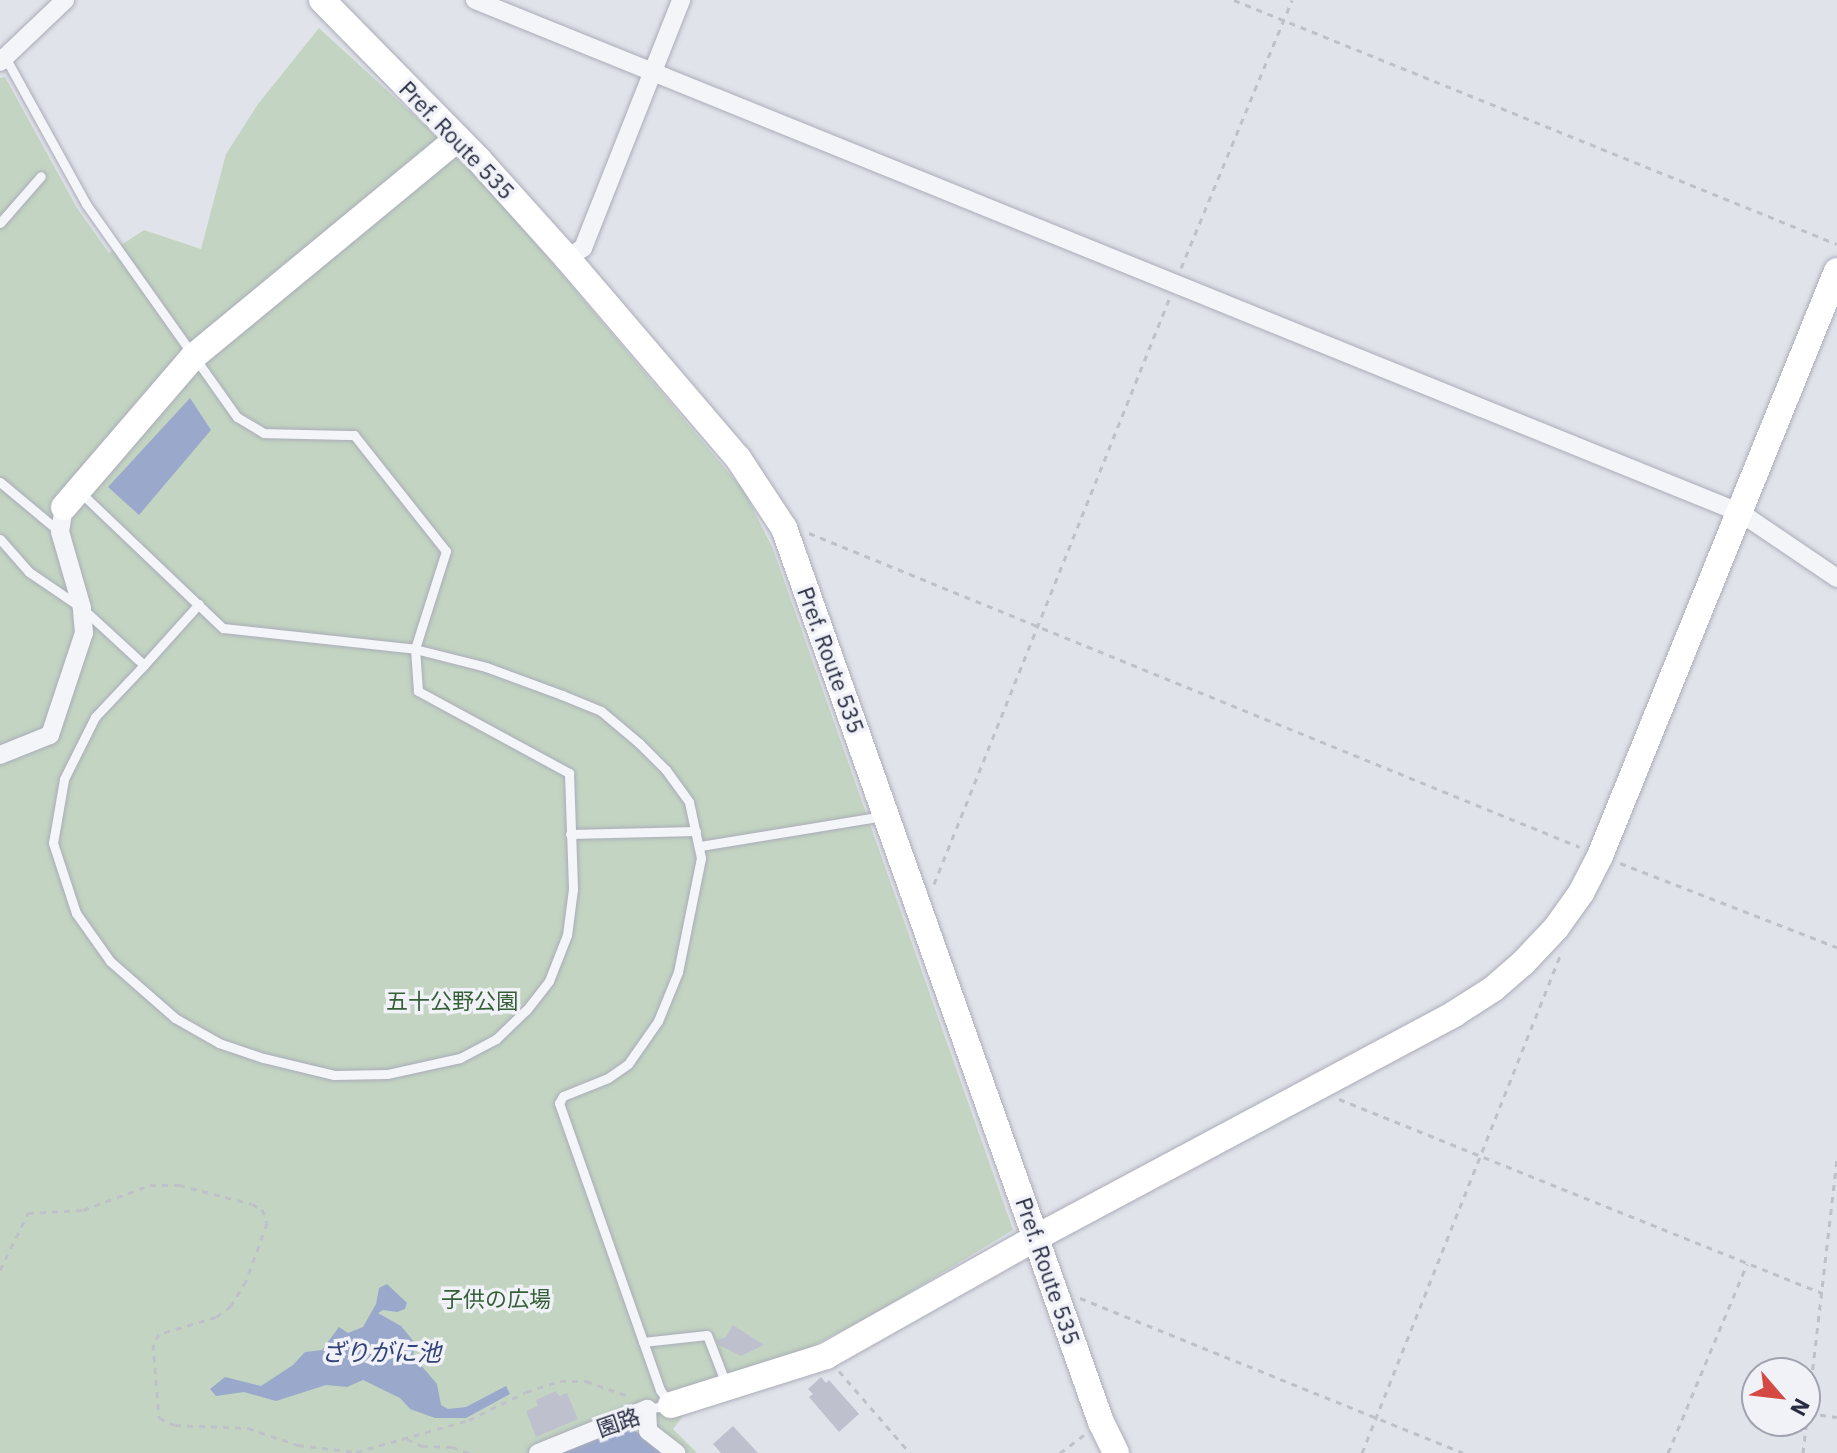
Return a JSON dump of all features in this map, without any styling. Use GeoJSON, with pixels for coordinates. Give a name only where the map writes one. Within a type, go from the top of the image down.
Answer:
{"type":"FeatureCollection","features":[{"type":"Feature","properties":{"kind":"street"},"geometry":{"type":"LineString","coordinates":[[2,57],[65,0]]}},
{"type":"Feature","properties":{"kind":"street","name":"Pref. Route 535"},"geometry":{"type":"LineString","coordinates":[[322,0],[567,258],[738,458],[784,528],[1101,1422],[1116,1453]]}},
{"type":"Feature","properties":{"kind":"street"},"geometry":{"type":"LineString","coordinates":[[475,0],[1741,513],[1837,578]]}},
{"type":"Feature","properties":{"kind":"street"},"geometry":{"type":"LineString","coordinates":[[567,258],[583,248],[681,0]]}},
{"type":"Feature","properties":{"kind":"street"},"geometry":{"type":"LineString","coordinates":[[0,755],[50,735],[84,633],[67,510],[194,356],[457,139]]}},
{"type":"Feature","properties":{"kind":"street"},"geometry":{"type":"LineString","coordinates":[[659,1407],[826,1356],[1037,1237],[1316,1090],[1493,989],[1556,928],[1581,893],[1600,856],[1837,271]]}},
{"type":"Feature","properties":{"kind":"street","name":"園路"},"geometry":{"type":"LineString","coordinates":[[538,1453],[659,1407]]}},
{"type":"Feature","properties":{"kind":"street","name":"園路"},"geometry":{"type":"LineString","coordinates":[[659,1407],[648,1431],[676,1453]]}},
{"type":"Feature","properties":{"kind":"lane"},"geometry":{"type":"LineString","coordinates":[[2,57],[86,204],[237,417],[264,433],[354,435],[446,551],[415,649],[418,691],[569,773],[573,889],[567,935],[549,981],[526,1010],[496,1039],[460,1058],[387,1074],[334,1075],[263,1058],[219,1043],[175,1018],[110,961],[76,913],[53,843],[64,779],[95,717],[199,604]]}},
{"type":"Feature","properties":{"kind":"lane"},"geometry":{"type":"LineString","coordinates":[[0,223],[41,176]]}},
{"type":"Feature","properties":{"kind":"lane"},"geometry":{"type":"LineString","coordinates":[[0,482],[67,510],[199,604],[223,628],[415,649],[486,667],[601,711],[666,770],[689,802],[700,846],[678,972],[658,1021],[628,1064],[608,1078],[563,1096],[559,1103],[660,1390],[659,1407]]}},
{"type":"Feature","properties":{"kind":"lane"},"geometry":{"type":"LineString","coordinates":[[0,539],[29,572],[82,608],[144,665]]}},
{"type":"Feature","properties":{"kind":"lane"},"geometry":{"type":"LineString","coordinates":[[700,846],[887,816]]}},
{"type":"Feature","properties":{"kind":"lane"},"geometry":{"type":"LineString","coordinates":[[570,834],[696,831]]}},
{"type":"Feature","properties":{"kind":"lane"},"geometry":{"type":"LineString","coordinates":[[643,1342],[707,1335],[728,1387]]}},
{"type":"Feature","properties":{"kind":"path"},"geometry":{"type":"LineString","coordinates":[[1234,0],[1837,244]]}},
{"type":"Feature","properties":{"kind":"path"},"geometry":{"type":"LineString","coordinates":[[918,902],[932,888],[1292,0]]}},
{"type":"Feature","properties":{"kind":"path"},"geometry":{"type":"LineString","coordinates":[[784,528],[805,531],[1600,856],[1837,947]]}},
{"type":"Feature","properties":{"kind":"path"},"geometry":{"type":"LineString","coordinates":[[1362,1453],[1563,955],[1556,928]]}},
{"type":"Feature","properties":{"kind":"path"},"geometry":{"type":"LineString","coordinates":[[1316,1090],[1822,1293]]}},
{"type":"Feature","properties":{"kind":"path"},"geometry":{"type":"LineString","coordinates":[[1815,1357],[1837,1160]]}},
{"type":"Feature","properties":{"kind":"path"},"geometry":{"type":"LineString","coordinates":[[0,1270],[28,1213],[83,1210],[150,1185],[179,1185],[252,1204],[262,1209],[267,1223],[246,1281],[231,1306],[216,1317],[159,1334],[153,1344],[159,1418],[175,1425],[248,1428],[298,1445],[356,1452],[469,1420],[526,1392],[560,1381],[586,1381],[659,1407]]}},
{"type":"Feature","properties":{"kind":"path"},"geometry":{"type":"LineString","coordinates":[[1668,1453],[1747,1264]]}},
{"type":"Feature","properties":{"kind":"path"},"geometry":{"type":"LineString","coordinates":[[1056,1294],[1076,1297],[1463,1453]]}},
{"type":"Feature","properties":{"kind":"path"},"geometry":{"type":"LineString","coordinates":[[826,1356],[910,1453]]}},
{"type":"Feature","properties":{"kind":"path"},"geometry":{"type":"LineString","coordinates":[[1060,1453],[1101,1422]]}},
{"type":"Feature","properties":{"kind":"path"},"geometry":{"type":"LineString","coordinates":[[407,1439],[422,1446],[452,1447],[469,1453]]}},
{"type":"Feature","properties":{"kind":"green space","name":"五十公野公園"},"geometry":{"type":"Polygon","coordinates":[[[319,28],[478,174],[744,491],[773,549],[1013,1230],[872,1315],[687,1411],[673,1429],[697,1453],[0,1453],[0,78],[5,77],[77,208],[109,253],[144,230],[201,249],[226,154],[258,104],[319,28]]]}},
{"type":"Feature","properties":{"kind":"water"},"geometry":{"type":"Polygon","coordinates":[[[190,398],[211,430],[139,515],[108,487],[190,398]]]}},
{"type":"Feature","properties":{"kind":"water","name":"ざりがに池"},"geometry":{"type":"Polygon","coordinates":[[[387,1284],[407,1303],[405,1309],[397,1312],[383,1310],[378,1313],[401,1326],[415,1343],[413,1356],[437,1384],[441,1405],[448,1409],[466,1407],[506,1386],[510,1394],[466,1418],[435,1418],[410,1409],[400,1398],[363,1380],[347,1387],[326,1385],[276,1401],[244,1392],[216,1396],[210,1389],[225,1377],[261,1386],[293,1365],[305,1352],[322,1350],[339,1327],[348,1333],[363,1327],[376,1304],[379,1288],[387,1284]]]}},
{"type":"Feature","properties":{"kind":"water"},"geometry":{"type":"Polygon","coordinates":[[[627,1427],[678,1453],[558,1453],[627,1427]]]}},
{"type":"Feature","properties":{"kind":"building"},"geometry":{"type":"Polygon","coordinates":[[[733,1325],[764,1345],[741,1356],[719,1345],[717,1340],[726,1337],[733,1325]]]}},
{"type":"Feature","properties":{"kind":"building"},"geometry":{"type":"Polygon","coordinates":[[[821,1377],[826,1383],[829,1380],[859,1414],[839,1432],[809,1397],[813,1394],[808,1389],[821,1377]]]}},
{"type":"Feature","properties":{"kind":"building"},"geometry":{"type":"Polygon","coordinates":[[[556,1391],[559,1396],[567,1393],[578,1419],[536,1437],[526,1411],[538,1406],[536,1400],[556,1391]]]}},
{"type":"Feature","properties":{"kind":"building"},"geometry":{"type":"Polygon","coordinates":[[[733,1426],[758,1453],[721,1453],[713,1444],[733,1426]]]}},
{"type":"Feature","properties":{"kind":"park label","name":"子供の広場"},"geometry":{"type":"Point","coordinates":[496,1299]}}]}
